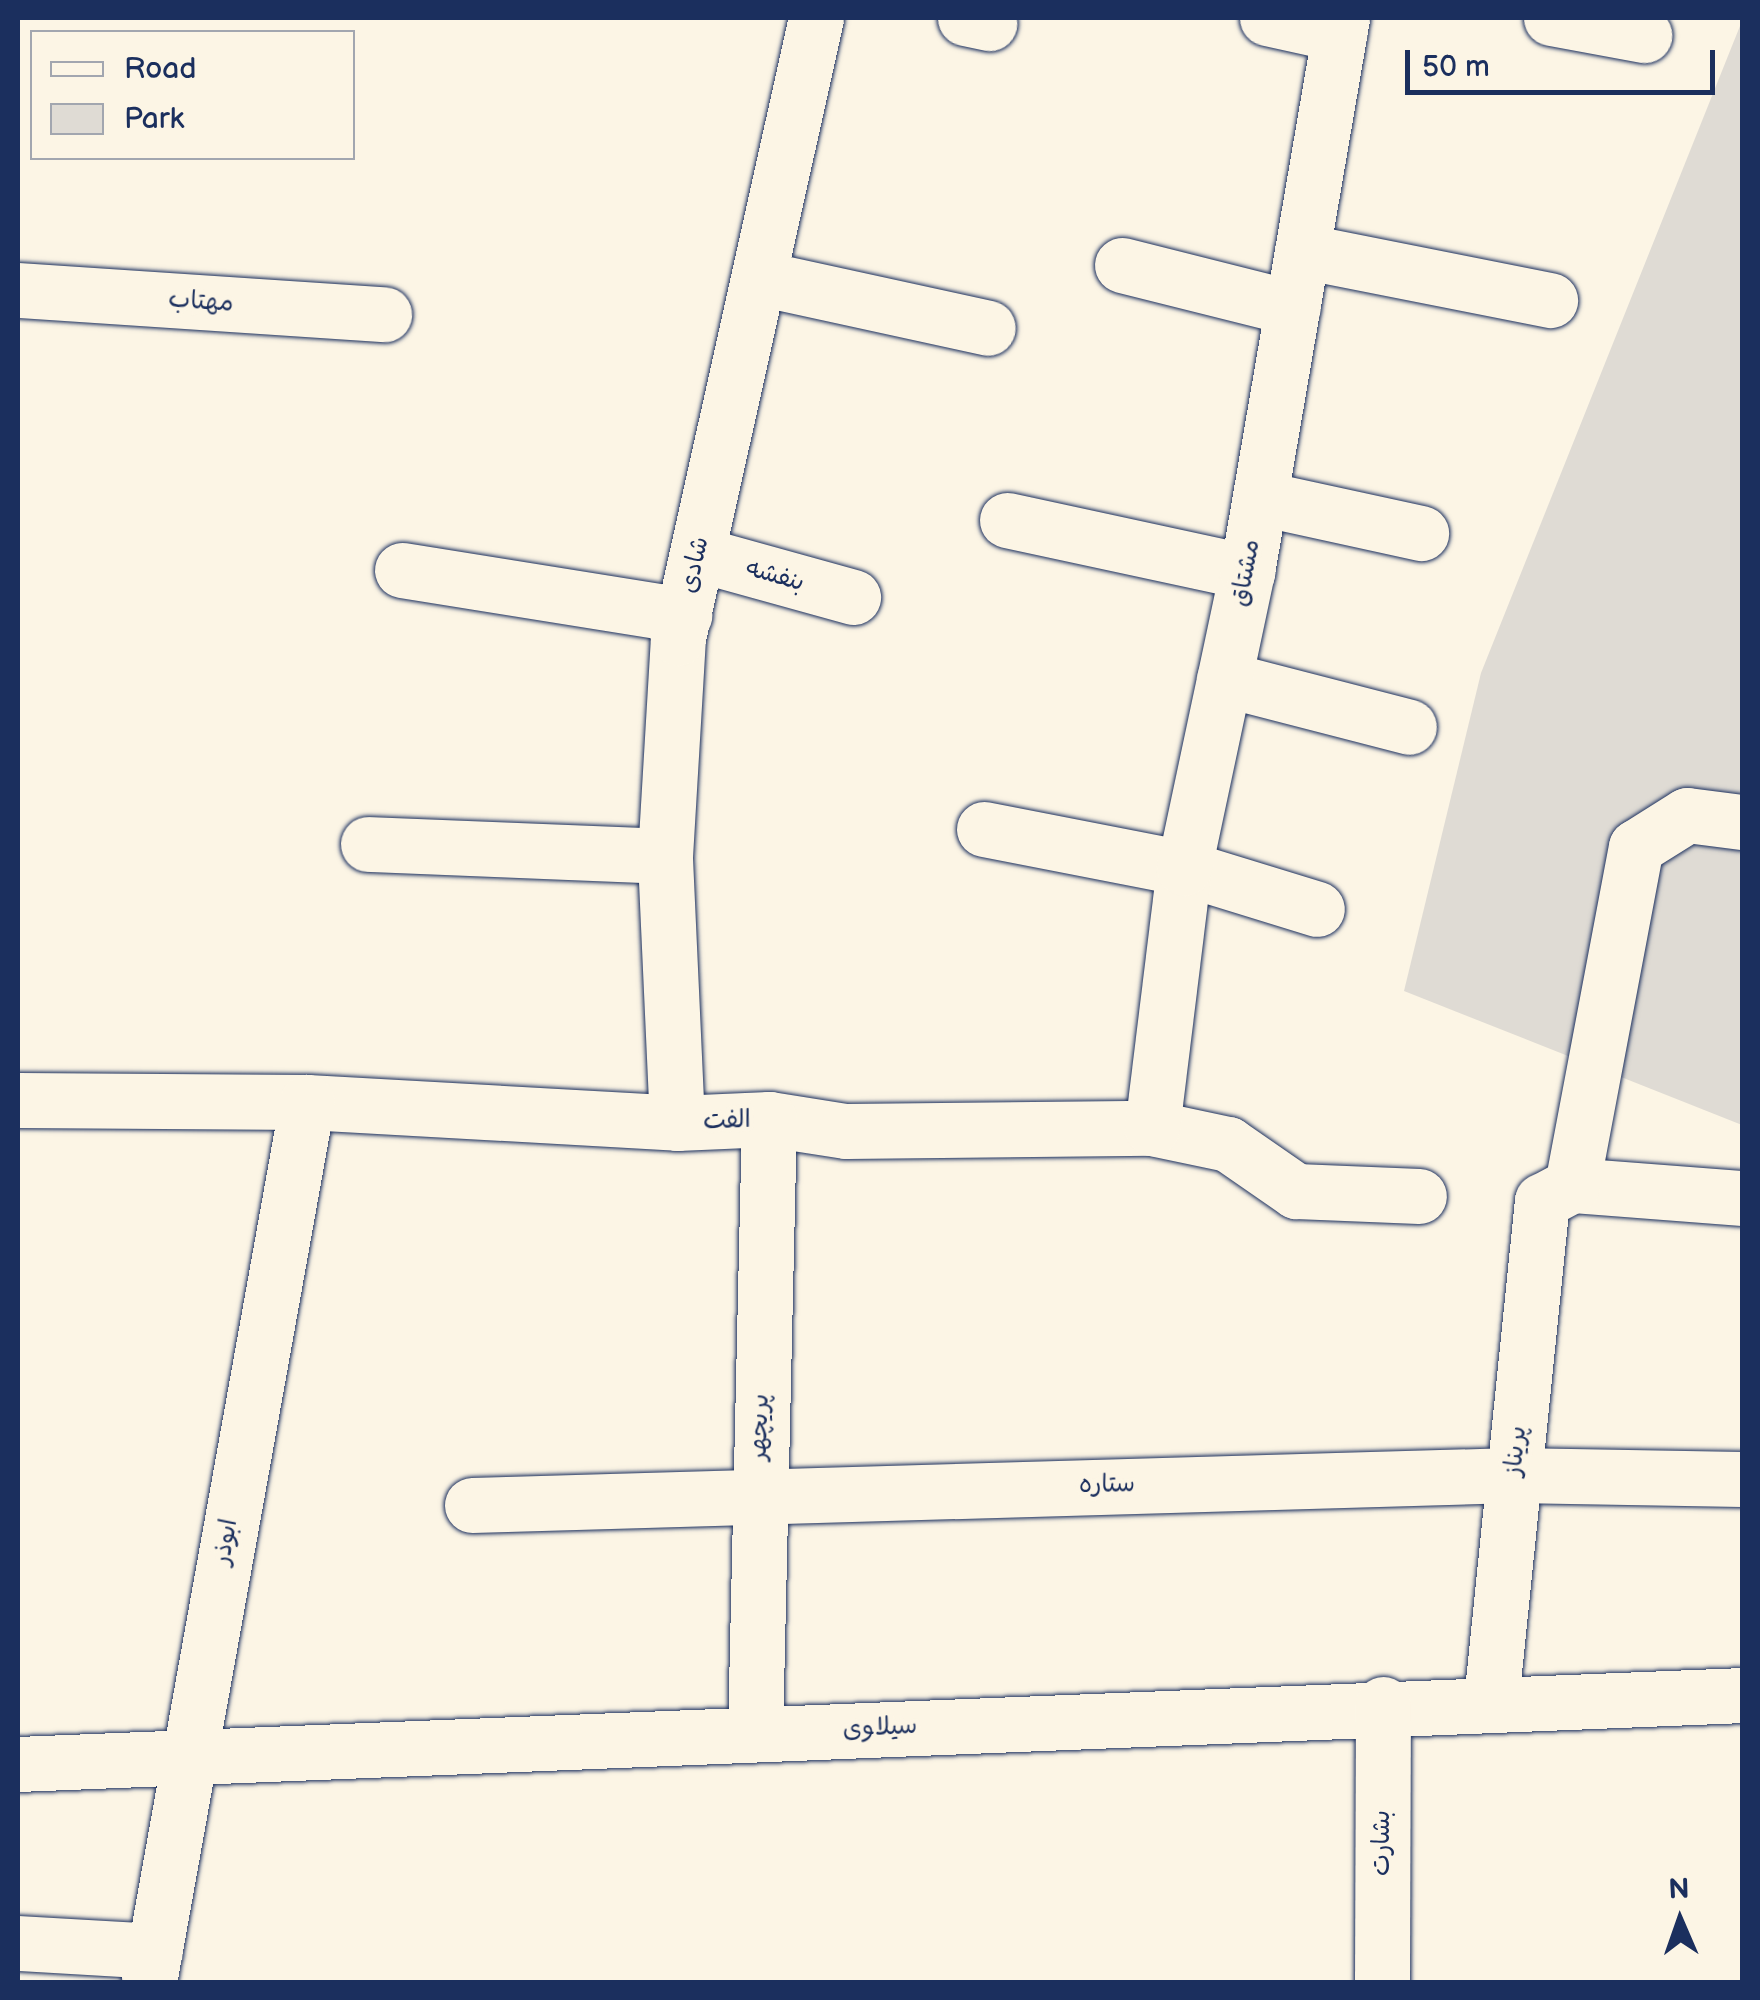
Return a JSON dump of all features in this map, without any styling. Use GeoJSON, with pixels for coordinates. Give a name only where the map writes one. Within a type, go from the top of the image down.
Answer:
{"type":"FeatureCollection","features":[{"type":"Feature","properties":{"kind":"street","name":"شادی"},"geometry":{"type":"LineString","coordinates":[[677,1123],[665,856],[684,615],[764,279],[816,18]]}},
{"type":"Feature","properties":{"kind":"street"},"geometry":{"type":"LineString","coordinates":[[1267,18],[1341,26]]}},
{"type":"Feature","properties":{"kind":"street"},"geometry":{"type":"LineString","coordinates":[[1552,18],[1644,36]]}},
{"type":"Feature","properties":{"kind":"street","name":"مشتاق"},"geometry":{"type":"LineString","coordinates":[[1152,1128],[1184,868],[1247,572],[1341,26]]}},
{"type":"Feature","properties":{"kind":"street"},"geometry":{"type":"LineString","coordinates":[[1302,251],[1550,300]]}},
{"type":"Feature","properties":{"kind":"street"},"geometry":{"type":"LineString","coordinates":[[1122,265],[1293,308]]}},
{"type":"Feature","properties":{"kind":"street"},"geometry":{"type":"LineString","coordinates":[[764,279],[988,328]]}},
{"type":"Feature","properties":{"kind":"street","name":"مهتاب"},"geometry":{"type":"LineString","coordinates":[[18,290],[384,314]]}},
{"type":"Feature","properties":{"kind":"street"},"geometry":{"type":"LineString","coordinates":[[1260,498],[1421,533]]}},
{"type":"Feature","properties":{"kind":"street"},"geometry":{"type":"LineString","coordinates":[[1007,520],[1247,572]]}},
{"type":"Feature","properties":{"kind":"street","name":"بنفشه"},"geometry":{"type":"LineString","coordinates":[[698,554],[853,597]]}},
{"type":"Feature","properties":{"kind":"street"},"geometry":{"type":"LineString","coordinates":[[402,570],[684,615]]}},
{"type":"Feature","properties":{"kind":"street"},"geometry":{"type":"LineString","coordinates":[[1224,679],[1409,727]]}},
{"type":"Feature","properties":{"kind":"street","name":"پریناز"},"geometry":{"type":"LineString","coordinates":[[1490,1701],[1514,1475],[1557,1193],[1636,847],[1687,815],[1742,822]]}},
{"type":"Feature","properties":{"kind":"street"},"geometry":{"type":"LineString","coordinates":[[984,829],[1184,868],[1317,908]]}},
{"type":"Feature","properties":{"kind":"street"},"geometry":{"type":"LineString","coordinates":[[368,844],[665,856]]}},
{"type":"Feature","properties":{"kind":"street","name":"الفت"},"geometry":{"type":"LineString","coordinates":[[18,1100],[307,1102],[677,1123],[768,1119],[846,1131],[1152,1128],[1228,1144],[1296,1191],[1419,1196]]}},
{"type":"Feature","properties":{"kind":"street","name":"ابوذر"},"geometry":{"type":"LineString","coordinates":[[152,1967],[307,1102]]}},
{"type":"Feature","properties":{"kind":"street","name":"پریچهر"},"geometry":{"type":"LineString","coordinates":[[755,1734],[768,1119]]}},
{"type":"Feature","properties":{"kind":"street"},"geometry":{"type":"LineString","coordinates":[[1557,1193],[1742,1198]]}},
{"type":"Feature","properties":{"kind":"street","name":"ستاره"},"geometry":{"type":"LineString","coordinates":[[472,1505],[758,1493],[1514,1475],[1742,1480]]}},
{"type":"Feature","properties":{"kind":"street","name":"سیلاوی"},"geometry":{"type":"LineString","coordinates":[[18,1764],[186,1762],[1383,1704],[1742,1694]]}},
{"type":"Feature","properties":{"kind":"street","name":"بشارت"},"geometry":{"type":"LineString","coordinates":[[1382,1982],[1383,1704]]}},
{"type":"Feature","properties":{"kind":"street"},"geometry":{"type":"LineString","coordinates":[[18,1943],[152,1967]]}},
{"type":"Feature","properties":{"kind":"green space"},"geometry":{"type":"Polygon","coordinates":[[[1742,21],[1742,1125],[1404,991],[1481,673],[1742,21]]]}}]}
